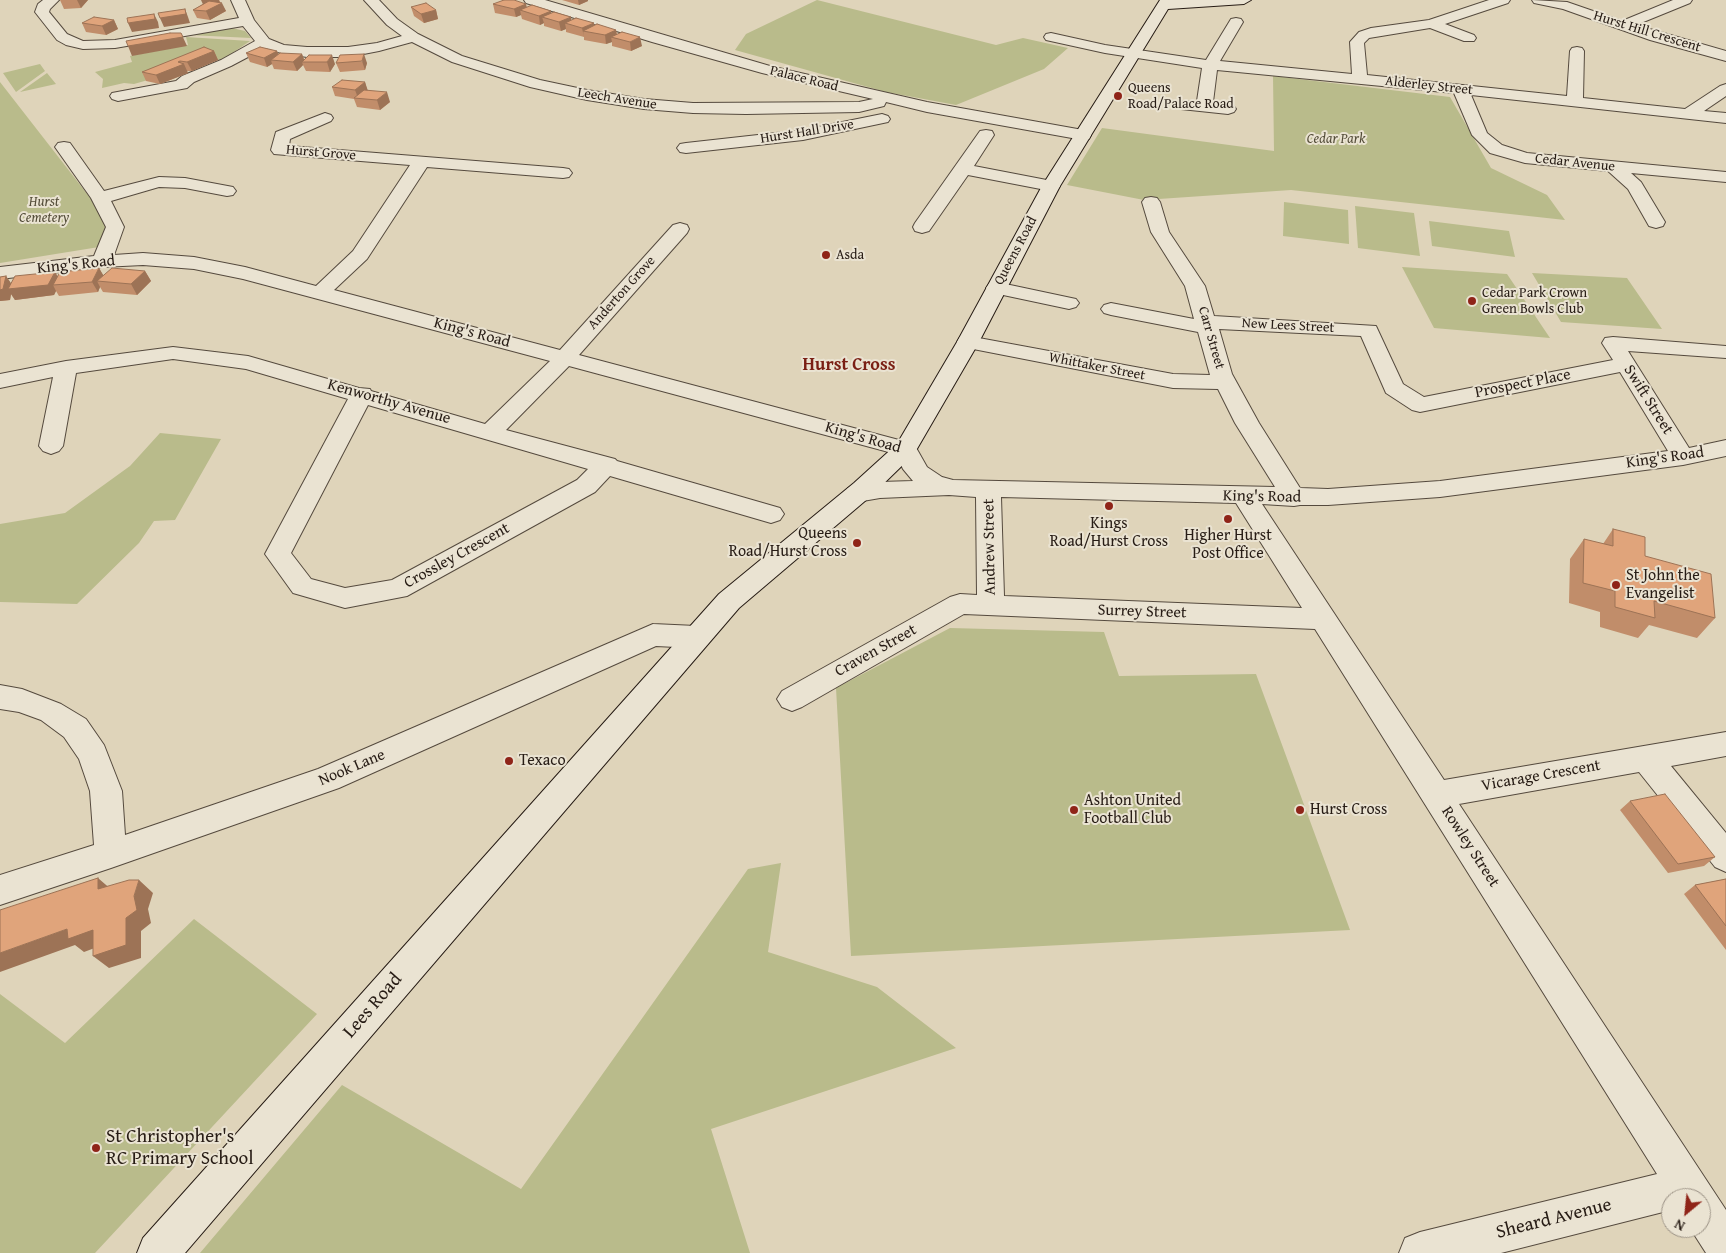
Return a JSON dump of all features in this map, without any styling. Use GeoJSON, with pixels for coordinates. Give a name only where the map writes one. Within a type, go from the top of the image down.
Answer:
{"type":"FeatureCollection","features":[{"type":"Feature","properties":{"kind":"street"},"geometry":{"type":"LineString","coordinates":[[52,0],[43,7],[42,12],[62,37],[71,42],[83,44],[115,44],[247,21]]}},
{"type":"Feature","properties":{"kind":"street"},"geometry":{"type":"LineString","coordinates":[[238,0],[247,21],[264,42],[270,46],[291,51],[348,52],[413,37]]}},
{"type":"Feature","properties":{"kind":"street","name":"Leech Avenue"},"geometry":{"type":"LineString","coordinates":[[371,0],[392,22],[413,37],[457,58],[528,82],[587,95],[644,104],[746,109],[850,107],[876,104],[885,98]]}},
{"type":"Feature","properties":{"kind":"street","name":"Palace Road"},"geometry":{"type":"LineString","coordinates":[[531,0],[657,39],[767,70],[927,107],[1083,135]]}},
{"type":"Feature","properties":{"kind":"street"},"geometry":{"type":"LineString","coordinates":[[1166,2],[1244,0]]}},
{"type":"Feature","properties":{"kind":"street"},"geometry":{"type":"LineString","coordinates":[[1360,79],[1357,42],[1364,35],[1380,30],[1412,28],[1431,24],[1503,0]]}},
{"type":"Feature","properties":{"kind":"street","name":"Hurst Hill Crescent"},"geometry":{"type":"LineString","coordinates":[[1539,0],[1567,6],[1622,26],[1726,56]]}},
{"type":"Feature","properties":{"kind":"street"},"geometry":{"type":"LineString","coordinates":[[1622,26],[1685,0]]}},
{"type":"Feature","properties":{"kind":"street","name":"Queens Road"},"geometry":{"type":"LineString","coordinates":[[696,637],[729,601],[857,494],[906,448],[968,342],[1051,186],[1132,53],[1166,2]]}},
{"type":"Feature","properties":{"kind":"street"},"geometry":{"type":"LineString","coordinates":[[1204,106],[1210,65],[1236,22]]}},
{"type":"Feature","properties":{"kind":"street"},"geometry":{"type":"LineString","coordinates":[[1431,24],[1469,38]]}},
{"type":"Feature","properties":{"kind":"street","name":"Alderley Street"},"geometry":{"type":"LineString","coordinates":[[1051,37],[1132,53],[1210,65],[1460,89],[1726,118]]}},
{"type":"Feature","properties":{"kind":"street"},"geometry":{"type":"LineString","coordinates":[[118,96],[187,88],[188,79],[226,63],[264,42]]}},
{"type":"Feature","properties":{"kind":"street"},"geometry":{"type":"LineString","coordinates":[[1575,102],[1577,51]]}},
{"type":"Feature","properties":{"kind":"street","name":"Cedar Avenue"},"geometry":{"type":"LineString","coordinates":[[1460,89],[1480,135],[1496,149],[1525,158],[1726,177]]}},
{"type":"Feature","properties":{"kind":"street"},"geometry":{"type":"LineString","coordinates":[[1688,114],[1726,90]]}},
{"type":"Feature","properties":{"kind":"street"},"geometry":{"type":"LineString","coordinates":[[1181,104],[1228,109]]}},
{"type":"Feature","properties":{"kind":"street","name":"Hurst Hall Drive"},"geometry":{"type":"LineString","coordinates":[[686,148],[803,135],[906,114],[927,107]]}},
{"type":"Feature","properties":{"kind":"street","name":"Hurst Grove"},"geometry":{"type":"LineString","coordinates":[[325,118],[282,136],[280,150],[563,174]]}},
{"type":"Feature","properties":{"kind":"street"},"geometry":{"type":"LineString","coordinates":[[922,227],[986,135]]}},
{"type":"Feature","properties":{"kind":"street"},"geometry":{"type":"LineString","coordinates":[[64,147],[100,198],[115,227],[102,261]]}},
{"type":"Feature","properties":{"kind":"street"},"geometry":{"type":"LineString","coordinates":[[321,292],[360,255],[422,161]]}},
{"type":"Feature","properties":{"kind":"street"},"geometry":{"type":"LineString","coordinates":[[1614,167],[1635,186],[1656,222]]}},
{"type":"Feature","properties":{"kind":"street"},"geometry":{"type":"LineString","coordinates":[[962,170],[1051,186]]}},
{"type":"Feature","properties":{"kind":"street"},"geometry":{"type":"LineString","coordinates":[[100,198],[159,182],[185,183],[221,190],[198,201]]}},
{"type":"Feature","properties":{"kind":"street","name":"Carr Street"},"geometry":{"type":"LineString","coordinates":[[1151,202],[1160,232],[1196,286],[1221,374],[1247,424],[1294,498]]}},
{"type":"Feature","properties":{"kind":"street","name":"Anderton Grove"},"geometry":{"type":"LineString","coordinates":[[490,432],[565,358],[680,229]]}},
{"type":"Feature","properties":{"kind":"street","name":"King's Road"},"geometry":{"type":"LineString","coordinates":[[0,273],[102,261],[143,259],[194,263],[245,273],[906,448],[918,473],[935,484],[953,488],[1294,498],[1440,489],[1683,457],[1726,448]]}},
{"type":"Feature","properties":{"kind":"street"},"geometry":{"type":"LineString","coordinates":[[996,288],[1069,303]]}},
{"type":"Feature","properties":{"kind":"street","name":"New Lees Street"},"geometry":{"type":"LineString","coordinates":[[1111,309],[1208,325],[1369,330],[1394,388],[1420,404]]}},
{"type":"Feature","properties":{"kind":"street","name":"Whittaker Street"},"geometry":{"type":"LineString","coordinates":[[968,342],[1173,381],[1226,382]]}},
{"type":"Feature","properties":{"kind":"street","name":"Swift Street"},"geometry":{"type":"LineString","coordinates":[[1683,457],[1613,343],[1726,352]]}},
{"type":"Feature","properties":{"kind":"street","name":"Kenworthy Avenue"},"geometry":{"type":"LineString","coordinates":[[0,381],[66,368],[173,353],[248,363],[362,394],[771,514]]}},
{"type":"Feature","properties":{"kind":"street","name":"Prospect Place"},"geometry":{"type":"LineString","coordinates":[[1420,404],[1626,364]]}},
{"type":"Feature","properties":{"kind":"street"},"geometry":{"type":"LineString","coordinates":[[51,446],[66,368]]}},
{"type":"Feature","properties":{"kind":"street","name":"Crossley Crescent"},"geometry":{"type":"LineString","coordinates":[[362,394],[278,554],[302,586],[345,598],[398,589],[586,486],[607,465]]}},
{"type":"Feature","properties":{"kind":"street"},"geometry":{"type":"LineString","coordinates":[[857,494],[880,490],[953,488]]}},
{"type":"Feature","properties":{"kind":"street","name":"Andrew Street"},"geometry":{"type":"LineString","coordinates":[[988,490],[991,605]]}},
{"type":"Feature","properties":{"kind":"street","name":"Rowley Street"},"geometry":{"type":"LineString","coordinates":[[1245,497],[1688,1188]]}},
{"type":"Feature","properties":{"kind":"street","name":"Surrey Street"},"geometry":{"type":"LineString","coordinates":[[960,604],[1324,619]]}},
{"type":"Feature","properties":{"kind":"street","name":"Craven Street"},"geometry":{"type":"LineString","coordinates":[[792,699],[960,604]]}},
{"type":"Feature","properties":{"kind":"street","name":"Nook Lane"},"geometry":{"type":"LineString","coordinates":[[0,890],[328,779],[654,635],[696,637]]}},
{"type":"Feature","properties":{"kind":"street","name":"Lees Road"},"geometry":{"type":"LineString","coordinates":[[158,1253],[696,637]]}},
{"type":"Feature","properties":{"kind":"street"},"geometry":{"type":"LineString","coordinates":[[0,697],[22,701],[51,712],[75,728],[80,735],[93,754],[106,791],[111,854]]}},
{"type":"Feature","properties":{"kind":"street","name":"Vicarage Crescent"},"geometry":{"type":"LineString","coordinates":[[1436,795],[1726,744]]}},
{"type":"Feature","properties":{"kind":"street"},"geometry":{"type":"LineString","coordinates":[[1646,758],[1726,857]]}},
{"type":"Feature","properties":{"kind":"street","name":"Sheard Avenue"},"geometry":{"type":"LineString","coordinates":[[1420,1253],[1661,1204]]}},
{"type":"Feature","properties":{"kind":"street","name":"Rowley Street"},"geometry":{"type":"LineString","coordinates":[[1711,1224],[1726,1247]]}},
{"type":"Feature","properties":{"kind":"green space"},"geometry":{"type":"Polygon","coordinates":[[[817,0],[996,45],[1023,38],[1068,48],[1044,69],[956,105],[886,92],[735,50],[746,34],[817,0]]]}},
{"type":"Feature","properties":{"kind":"green space"},"geometry":{"type":"Polygon","coordinates":[[[232,28],[245,31],[251,38],[189,35],[232,28]]]}},
{"type":"Feature","properties":{"kind":"green space"},"geometry":{"type":"Polygon","coordinates":[[[186,37],[250,41],[225,58],[134,84],[124,83],[102,88],[103,79],[95,72],[132,62],[130,56],[188,45],[186,37]]]}},
{"type":"Feature","properties":{"kind":"green space"},"geometry":{"type":"Polygon","coordinates":[[[40,64],[45,71],[16,92],[3,73],[40,64]]]}},
{"type":"Feature","properties":{"kind":"green space"},"geometry":{"type":"Polygon","coordinates":[[[47,73],[56,84],[20,92],[47,73]]]}},
{"type":"Feature","properties":{"kind":"green space","name":"Cedar Park"},"geometry":{"type":"Polygon","coordinates":[[[1273,76],[1450,97],[1491,168],[1547,195],[1565,220],[1291,190],[1144,200],[1067,185],[1102,128],[1274,151],[1273,76]]]}},
{"type":"Feature","properties":{"kind":"green space","name":"Hurst Cemetery"},"geometry":{"type":"Polygon","coordinates":[[[0,82],[109,222],[99,247],[0,263],[0,82]]]}},
{"type":"Feature","properties":{"kind":"green space"},"geometry":{"type":"Polygon","coordinates":[[[1284,202],[1348,210],[1349,244],[1283,236],[1284,202]]]}},
{"type":"Feature","properties":{"kind":"green space"},"geometry":{"type":"Polygon","coordinates":[[[1355,206],[1414,213],[1420,256],[1358,248],[1355,206]]]}},
{"type":"Feature","properties":{"kind":"green space"},"geometry":{"type":"Polygon","coordinates":[[[1429,221],[1509,231],[1515,257],[1432,246],[1429,221]]]}},
{"type":"Feature","properties":{"kind":"green space","name":"Cedar Park Crown Green Bowls Club"},"geometry":{"type":"Polygon","coordinates":[[[1402,267],[1507,274],[1550,338],[1434,328],[1402,267]]]}},
{"type":"Feature","properties":{"kind":"green space","name":"Cedar Park Crown Green Bowls Club"},"geometry":{"type":"Polygon","coordinates":[[[1532,273],[1627,278],[1662,329],[1561,322],[1532,273]]]}},
{"type":"Feature","properties":{"kind":"green space"},"geometry":{"type":"Polygon","coordinates":[[[160,433],[221,439],[175,520],[154,521],[139,543],[77,604],[0,602],[0,524],[65,513],[130,466],[160,433]]]}},
{"type":"Feature","properties":{"kind":"green space","name":"Ashton United Football Club"},"geometry":{"type":"Polygon","coordinates":[[[950,628],[1104,632],[1119,676],[1256,674],[1350,930],[851,956],[836,688],[950,628]]]}},
{"type":"Feature","properties":{"kind":"green space"},"geometry":{"type":"Polygon","coordinates":[[[781,863],[768,952],[877,987],[956,1048],[711,1129],[750,1253],[200,1253],[342,1085],[521,1189],[748,869],[781,863]]]}},
{"type":"Feature","properties":{"kind":"green space","name":"St Christopher's RC Primary School"},"geometry":{"type":"Polygon","coordinates":[[[194,919],[317,1014],[95,1253],[0,1253],[0,994],[65,1043],[194,919]]]}},
{"type":"Feature","properties":{"kind":"building"},"geometry":{"type":"Polygon","coordinates":[[[504,0],[514,0],[526,4],[514,9],[493,4],[504,0]]]}},
{"type":"Feature","properties":{"kind":"building"},"geometry":{"type":"Polygon","coordinates":[[[209,1],[222,3],[206,11],[193,10],[209,1]]]}},
{"type":"Feature","properties":{"kind":"building"},"geometry":{"type":"Polygon","coordinates":[[[426,3],[436,10],[421,14],[411,7],[426,3]]]}},
{"type":"Feature","properties":{"kind":"building"},"geometry":{"type":"Polygon","coordinates":[[[532,5],[551,11],[539,16],[520,10],[532,5]]]}},
{"type":"Feature","properties":{"kind":"building"},"geometry":{"type":"Polygon","coordinates":[[[185,9],[186,14],[160,18],[158,13],[185,9]]]}},
{"type":"Feature","properties":{"kind":"building"},"geometry":{"type":"Polygon","coordinates":[[[554,12],[571,17],[559,22],[542,17],[554,12]]]}},
{"type":"Feature","properties":{"kind":"building"},"geometry":{"type":"Polygon","coordinates":[[[154,14],[155,19],[128,23],[127,18],[154,14]]]}},
{"type":"Feature","properties":{"kind":"building"},"geometry":{"type":"Polygon","coordinates":[[[94,17],[114,20],[102,26],[82,23],[94,17]]]}},
{"type":"Feature","properties":{"kind":"building"},"geometry":{"type":"Polygon","coordinates":[[[576,18],[594,23],[582,28],[565,23],[576,18]]]}},
{"type":"Feature","properties":{"kind":"building"},"geometry":{"type":"Polygon","coordinates":[[[597,24],[616,30],[605,35],[583,31],[597,24]]]}},
{"type":"Feature","properties":{"kind":"building"},"geometry":{"type":"Polygon","coordinates":[[[622,32],[640,37],[630,42],[611,37],[622,32]]]}},
{"type":"Feature","properties":{"kind":"building"},"geometry":{"type":"Polygon","coordinates":[[[170,33],[181,33],[183,37],[128,46],[126,41],[170,33]]]}},
{"type":"Feature","properties":{"kind":"building"},"geometry":{"type":"Polygon","coordinates":[[[204,47],[214,51],[187,62],[180,61],[178,62],[184,64],[156,75],[142,72],[204,47]]]}},
{"type":"Feature","properties":{"kind":"building"},"geometry":{"type":"Polygon","coordinates":[[[260,47],[277,51],[264,58],[246,53],[260,47]]]}},
{"type":"Feature","properties":{"kind":"building"},"geometry":{"type":"Polygon","coordinates":[[[280,53],[302,54],[293,62],[271,60],[280,53]]]}},
{"type":"Feature","properties":{"kind":"building"},"geometry":{"type":"Polygon","coordinates":[[[364,54],[362,61],[336,63],[340,55],[364,54]]]}},
{"type":"Feature","properties":{"kind":"building"},"geometry":{"type":"Polygon","coordinates":[[[309,55],[332,55],[327,62],[302,62],[309,55]]]}},
{"type":"Feature","properties":{"kind":"building"},"geometry":{"type":"Polygon","coordinates":[[[342,80],[365,82],[355,90],[332,87],[342,80]]]}},
{"type":"Feature","properties":{"kind":"building"},"geometry":{"type":"Polygon","coordinates":[[[364,90],[387,92],[377,100],[354,98],[364,90]]]}},
{"type":"Feature","properties":{"kind":"building"},"geometry":{"type":"Polygon","coordinates":[[[99,268],[92,282],[53,285],[60,272],[99,268]]]}},
{"type":"Feature","properties":{"kind":"building"},"geometry":{"type":"Polygon","coordinates":[[[112,268],[145,271],[131,284],[97,281],[112,268]]]}},
{"type":"Feature","properties":{"kind":"building"},"geometry":{"type":"Polygon","coordinates":[[[55,272],[48,285],[8,289],[15,276],[55,272]]]}},
{"type":"Feature","properties":{"kind":"building"},"geometry":{"type":"Polygon","coordinates":[[[6,276],[3,289],[0,290],[0,277],[6,276]]]}},
{"type":"Feature","properties":{"kind":"building"},"geometry":{"type":"Polygon","coordinates":[[[1613,529],[1645,537],[1645,556],[1711,574],[1715,618],[1654,601],[1655,618],[1615,607],[1615,591],[1583,583],[1584,539],[1613,546],[1613,529]]]}},
{"type":"Feature","properties":{"kind":"building"},"geometry":{"type":"Polygon","coordinates":[[[1665,794],[1715,857],[1678,864],[1630,801],[1665,794]]]}},
{"type":"Feature","properties":{"kind":"building"},"geometry":{"type":"Polygon","coordinates":[[[98,878],[98,889],[129,880],[139,880],[134,896],[137,910],[126,918],[126,945],[93,956],[93,930],[68,939],[67,929],[0,953],[0,910],[98,878]]]}},
{"type":"Feature","properties":{"kind":"building"},"geometry":{"type":"Polygon","coordinates":[[[1726,879],[1726,926],[1695,885],[1726,879]]]}},
{"type":"Feature","properties":{"kind":"place","name":"Queens Road/Palace Road"},"geometry":{"type":"Point","coordinates":[1118,96]}},
{"type":"Feature","properties":{"kind":"place","name":"Asda"},"geometry":{"type":"Point","coordinates":[826,255]}},
{"type":"Feature","properties":{"kind":"place","name":"Cedar Park Crown Green Bowls Club"},"geometry":{"type":"Point","coordinates":[1472,301]}},
{"type":"Feature","properties":{"kind":"place","name":"Kings Road/Hurst Cross"},"geometry":{"type":"Point","coordinates":[1109,506]}},
{"type":"Feature","properties":{"kind":"place","name":"Higher Hurst Post Office"},"geometry":{"type":"Point","coordinates":[1228,519]}},
{"type":"Feature","properties":{"kind":"place","name":"Queens Road/Hurst Cross"},"geometry":{"type":"Point","coordinates":[857,543]}},
{"type":"Feature","properties":{"kind":"place","name":"St John the Evangelist"},"geometry":{"type":"Point","coordinates":[1616,585]}},
{"type":"Feature","properties":{"kind":"place","name":"Texaco"},"geometry":{"type":"Point","coordinates":[509,761]}},
{"type":"Feature","properties":{"kind":"place","name":"Ashton United Football Club"},"geometry":{"type":"Point","coordinates":[1074,810]}},
{"type":"Feature","properties":{"kind":"place","name":"Hurst Cross"},"geometry":{"type":"Point","coordinates":[1300,810]}},
{"type":"Feature","properties":{"kind":"place","name":"St Christopher's RC Primary School"},"geometry":{"type":"Point","coordinates":[96,1148]}},
{"type":"Feature","properties":{"kind":"district","name":"Hurst Cross"},"geometry":{"type":"Point","coordinates":[849,365]}}]}
